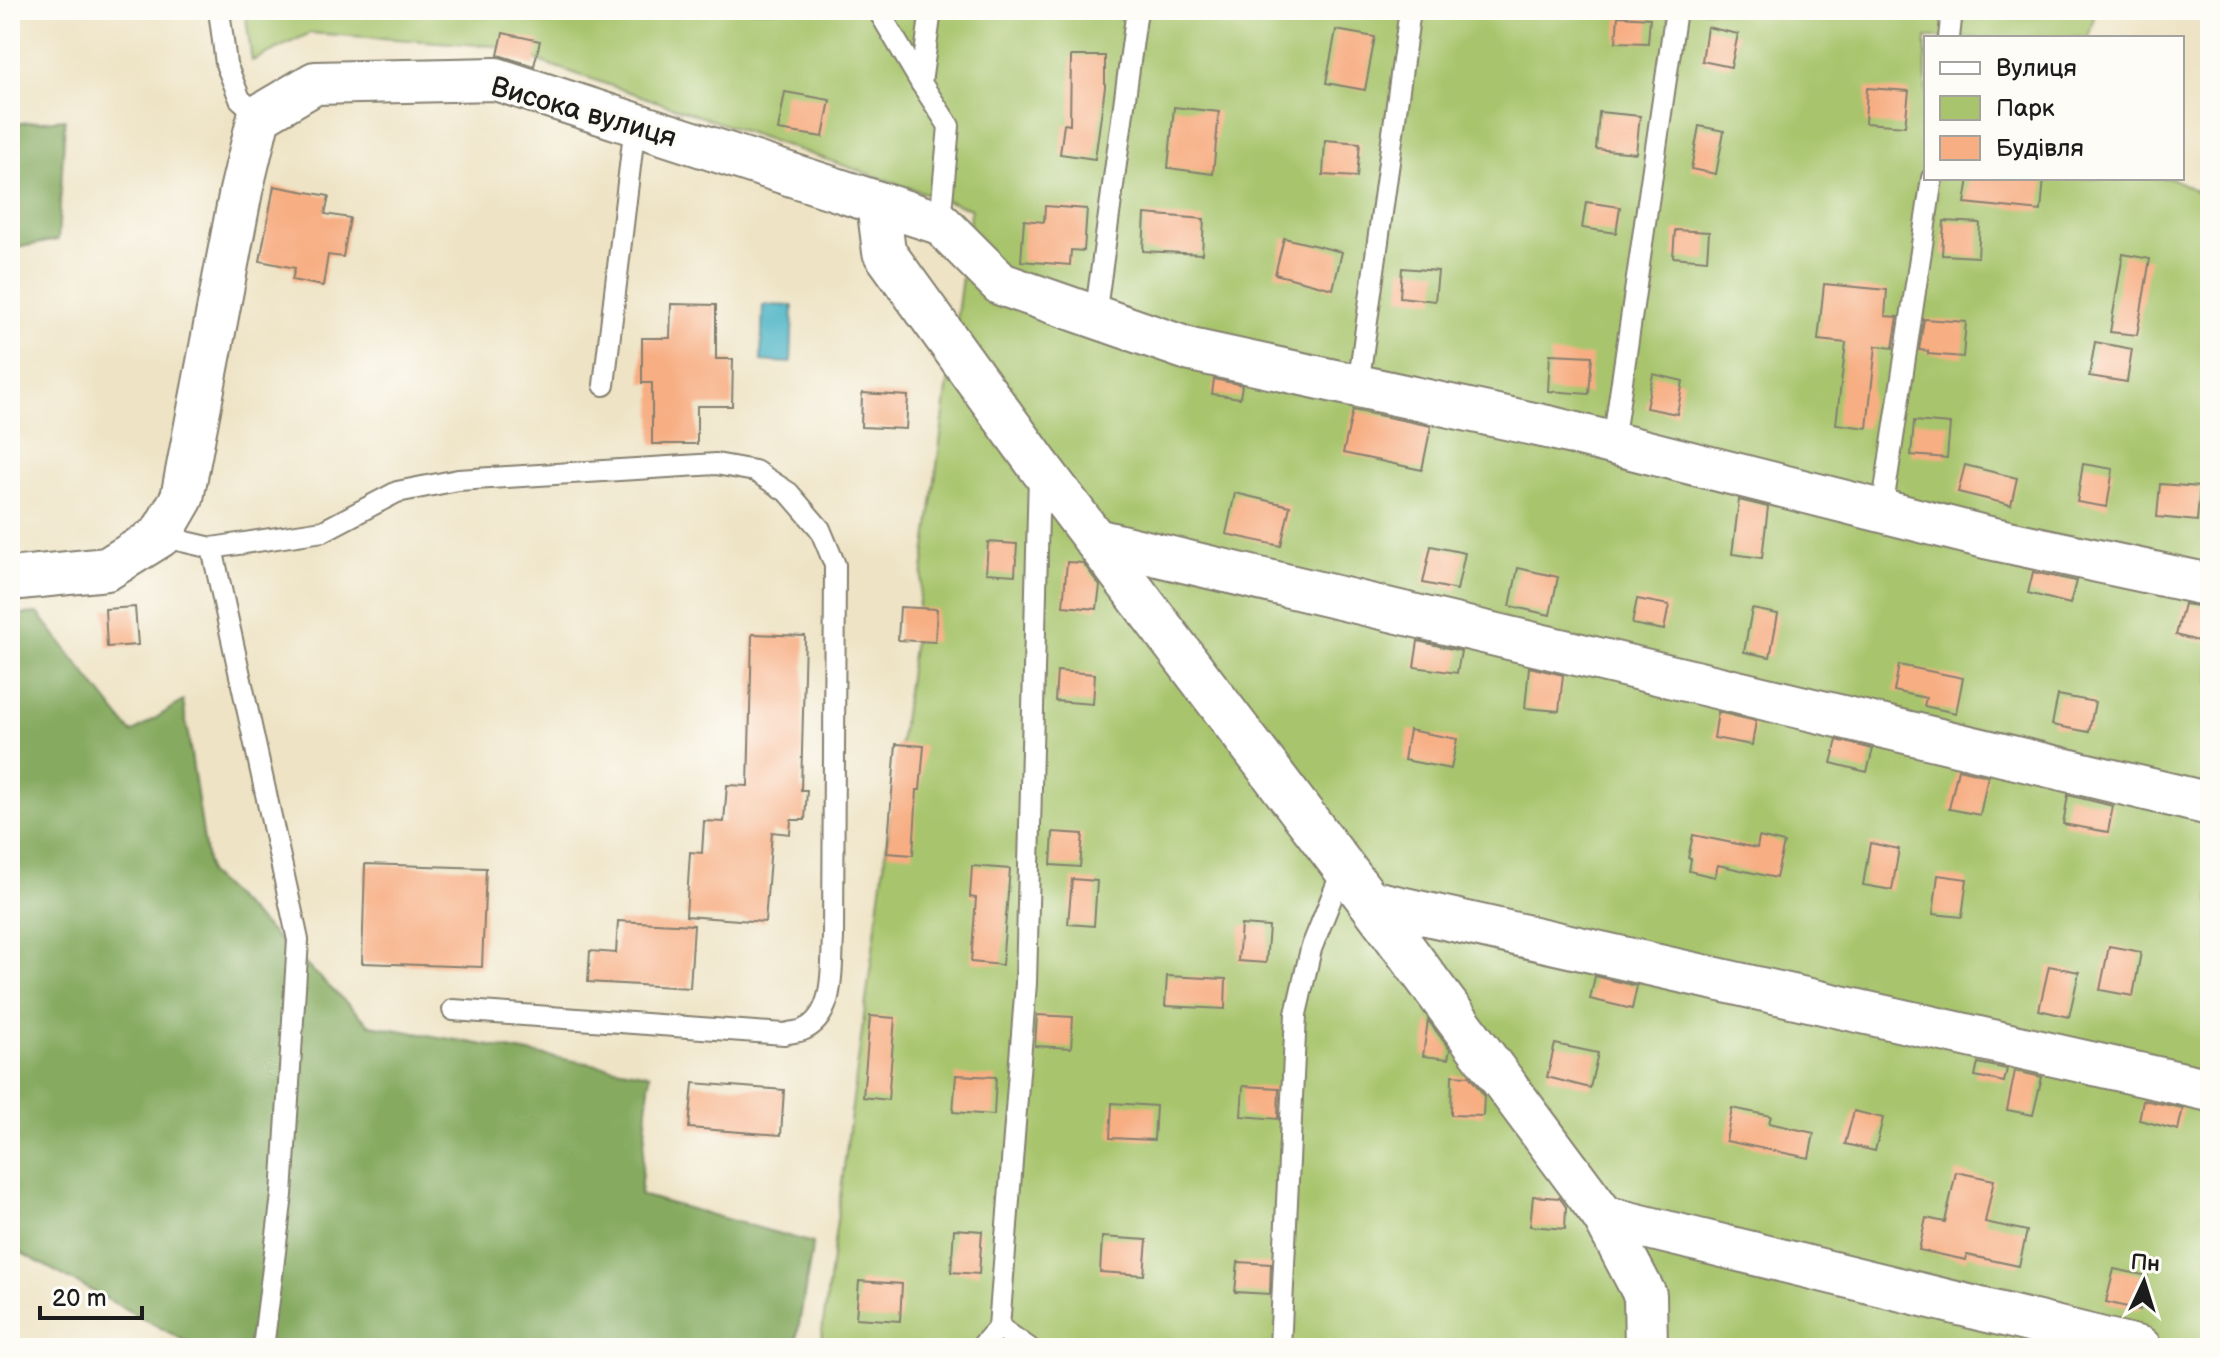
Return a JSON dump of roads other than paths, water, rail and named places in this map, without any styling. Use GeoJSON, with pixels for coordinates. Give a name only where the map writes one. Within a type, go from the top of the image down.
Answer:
{"type":"FeatureCollection","features":[{"type":"Feature","properties":{"kind":"street","name":"Висока вулиця"},"geometry":{"type":"LineString","coordinates":[[259,116],[315,83],[496,79],[940,223]]}},
{"type":"Feature","properties":{"kind":"street"},"geometry":{"type":"LineString","coordinates":[[10,579],[107,569],[160,536],[182,498],[241,191],[259,116]]}},
{"type":"Feature","properties":{"kind":"street"},"geometry":{"type":"LineString","coordinates":[[878,203],[884,252],[1039,466],[1604,1217],[1645,1295],[1646,1348]]}},
{"type":"Feature","properties":{"kind":"street"},"geometry":{"type":"LineString","coordinates":[[940,223],[1001,284],[1191,350],[1613,443],[1985,537],[2210,585]]}},
{"type":"Feature","properties":{"kind":"street"},"geometry":{"type":"LineString","coordinates":[[1095,540],[2210,804]]}},
{"type":"Feature","properties":{"kind":"street"},"geometry":{"type":"LineString","coordinates":[[1369,901],[2210,1090]]}},
{"type":"Feature","properties":{"kind":"street"},"geometry":{"type":"LineString","coordinates":[[1604,1217],[2140,1348]]}},
{"type":"Feature","properties":{"kind":"lane"},"geometry":{"type":"LineString","coordinates":[[219,10],[226,64],[240,99],[259,116]]}},
{"type":"Feature","properties":{"kind":"lane"},"geometry":{"type":"LineString","coordinates":[[878,10],[949,126],[940,223]]}},
{"type":"Feature","properties":{"kind":"lane"},"geometry":{"type":"LineString","coordinates":[[921,83],[931,10]]}},
{"type":"Feature","properties":{"kind":"lane"},"geometry":{"type":"LineString","coordinates":[[1095,317],[1137,10]]}},
{"type":"Feature","properties":{"kind":"lane"},"geometry":{"type":"LineString","coordinates":[[1358,386],[1410,10]]}},
{"type":"Feature","properties":{"kind":"lane"},"geometry":{"type":"LineString","coordinates":[[1613,443],[1676,10]]}},
{"type":"Feature","properties":{"kind":"lane"},"geometry":{"type":"LineString","coordinates":[[1949,36],[1952,10]]}},
{"type":"Feature","properties":{"kind":"lane"},"geometry":{"type":"LineString","coordinates":[[604,385],[635,124]]}},
{"type":"Feature","properties":{"kind":"lane"},"geometry":{"type":"LineString","coordinates":[[1882,511],[1932,180]]}},
{"type":"Feature","properties":{"kind":"lane"},"geometry":{"type":"LineString","coordinates":[[160,536],[212,548],[323,531],[397,492],[458,480],[716,464],[755,471],[789,493],[820,529],[835,565],[833,937],[828,996],[821,1016],[805,1029],[784,1034],[453,1010]]}},
{"type":"Feature","properties":{"kind":"lane"},"geometry":{"type":"LineString","coordinates":[[980,1348],[999,1327],[1026,983],[1039,466]]}},
{"type":"Feature","properties":{"kind":"lane"},"geometry":{"type":"LineString","coordinates":[[212,548],[298,940],[282,1195],[263,1348]]}},
{"type":"Feature","properties":{"kind":"lane"},"geometry":{"type":"LineString","coordinates":[[1280,1348],[1296,1014],[1311,949],[1343,869]]}},
{"type":"Feature","properties":{"kind":"lane"},"geometry":{"type":"LineString","coordinates":[[999,1327],[1029,1348]]}},
{"type":"Feature","properties":{"kind":"water"},"geometry":{"type":"Polygon","coordinates":[[[763,305],[793,306],[791,363],[761,361],[763,305]]]}}]}
